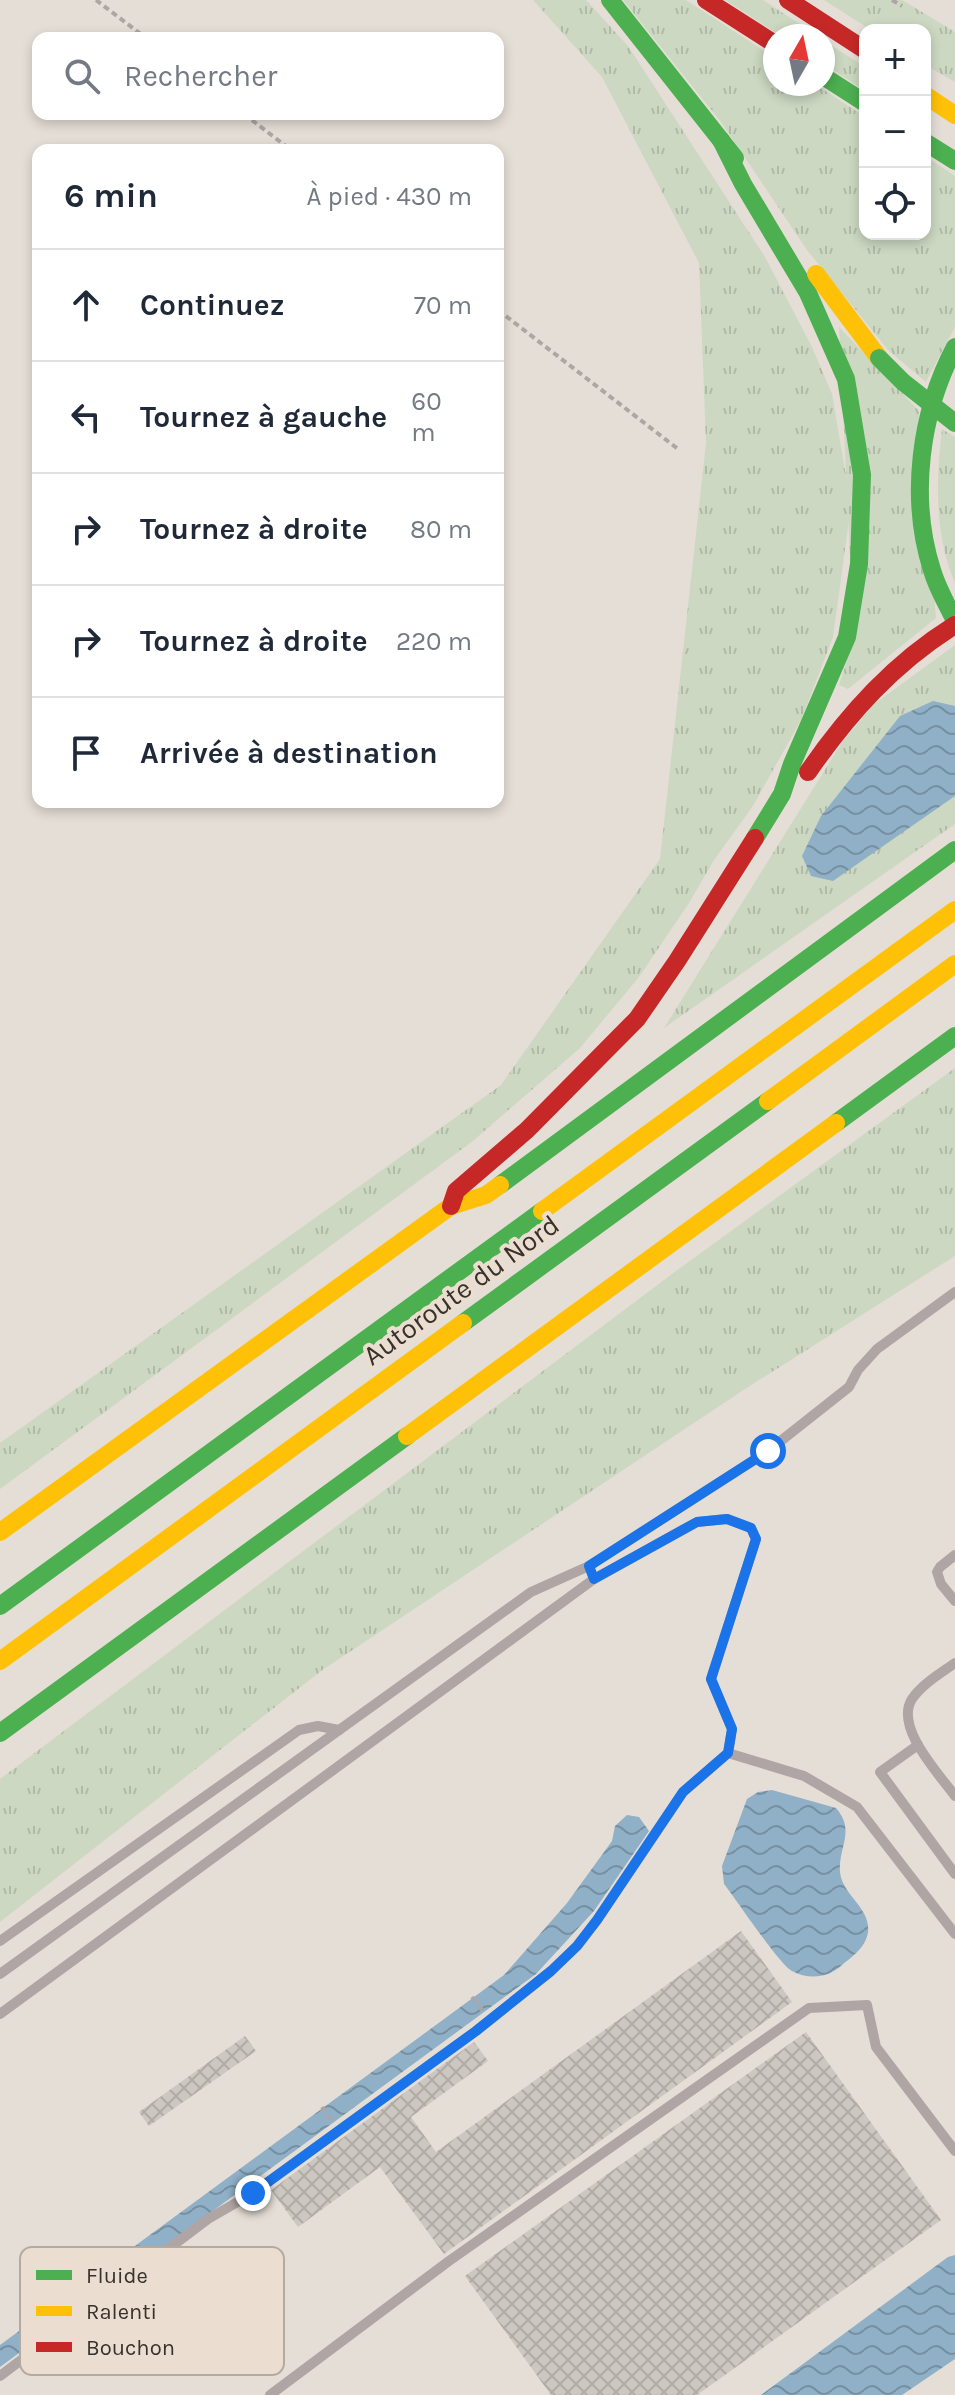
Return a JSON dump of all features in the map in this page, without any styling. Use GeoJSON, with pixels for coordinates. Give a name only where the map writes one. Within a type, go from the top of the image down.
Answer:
{"type":"FeatureCollection","features":[{"type":"Feature","properties":{"kind":"highway"},"geometry":{"type":"LineString","coordinates":[[610,0],[753,180],[820,281],[879,358],[903,382],[955,423]]}},
{"type":"Feature","properties":{"kind":"highway"},"geometry":{"type":"LineString","coordinates":[[706,0],[763,36]]}},
{"type":"Feature","properties":{"kind":"highway"},"geometry":{"type":"LineString","coordinates":[[788,0],[859,46]]}},
{"type":"Feature","properties":{"kind":"highway"},"geometry":{"type":"LineString","coordinates":[[835,84],[859,99]]}},
{"type":"Feature","properties":{"kind":"highway"},"geometry":{"type":"LineString","coordinates":[[931,87],[955,101]]}},
{"type":"Feature","properties":{"kind":"highway"},"geometry":{"type":"LineString","coordinates":[[926,96],[955,115]]}},
{"type":"Feature","properties":{"kind":"highway"},"geometry":{"type":"LineString","coordinates":[[451,1206],[456,1191],[527,1130],[637,1019],[782,794],[847,637],[859,564],[862,475],[846,379],[808,293],[743,184],[721,140]]}},
{"type":"Feature","properties":{"kind":"highway"},"geometry":{"type":"LineString","coordinates":[[931,146],[955,161]]}},
{"type":"Feature","properties":{"kind":"highway"},"geometry":{"type":"LineString","coordinates":[[782,794],[806,775],[855,707],[907,656],[955,623],[930,566],[923,525],[921,462],[938,380],[955,347]]}},
{"type":"Feature","properties":{"kind":"highway"},"geometry":{"type":"LineString","coordinates":[[0,1532],[451,1206],[486,1195],[955,850]]}},
{"type":"Feature","properties":{"kind":"highway","name":"Autoroute du Nord"},"geometry":{"type":"LineString","coordinates":[[0,1606],[955,910]]}},
{"type":"Feature","properties":{"kind":"highway","name":"Autoroute du Nord"},"geometry":{"type":"LineString","coordinates":[[0,1661],[955,964]]}},
{"type":"Feature","properties":{"kind":"highway"},"geometry":{"type":"LineString","coordinates":[[0,1733],[955,1036]]}},
{"type":"Feature","properties":{"kind":"lane"},"geometry":{"type":"LineString","coordinates":[[0,1974],[531,1592],[589,1566],[768,1451],[849,1387],[858,1370],[877,1349],[955,1292]]}},
{"type":"Feature","properties":{"kind":"lane"},"geometry":{"type":"LineString","coordinates":[[0,2014],[594,1579],[697,1522],[727,1519],[751,1528],[756,1539],[711,1679],[732,1729],[728,1753],[683,1792],[577,1946],[476,2031],[253,2193],[208,2219],[171,2247]]}},
{"type":"Feature","properties":{"kind":"lane"},"geometry":{"type":"LineString","coordinates":[[955,1555],[937,1572],[941,1584],[955,1601]]}},
{"type":"Feature","properties":{"kind":"lane"},"geometry":{"type":"LineString","coordinates":[[589,1566],[594,1579]]}},
{"type":"Feature","properties":{"kind":"lane"},"geometry":{"type":"LineString","coordinates":[[955,1663],[910,1701],[909,1723],[912,1738],[955,1796]]}},
{"type":"Feature","properties":{"kind":"lane"},"geometry":{"type":"LineString","coordinates":[[0,1941],[299,1730],[318,1726],[339,1730]]}},
{"type":"Feature","properties":{"kind":"lane"},"geometry":{"type":"LineString","coordinates":[[918,1745],[880,1772],[955,1874]]}},
{"type":"Feature","properties":{"kind":"lane"},"geometry":{"type":"LineString","coordinates":[[728,1753],[804,1776],[857,1807],[955,1934]]}},
{"type":"Feature","properties":{"kind":"lane"},"geometry":{"type":"LineString","coordinates":[[270,2395],[449,2261],[809,2008],[867,2005],[876,2047],[955,2151]]}},
{"type":"Feature","properties":{"kind":"lane"},"geometry":{"type":"LineString","coordinates":[[0,2376],[20,2361]]}},
{"type":"Feature","properties":{"kind":"path"},"geometry":{"type":"LineString","coordinates":[[96,0],[138,32]]}},
{"type":"Feature","properties":{"kind":"path"},"geometry":{"type":"LineString","coordinates":[[892,0],[902,6]]}},
{"type":"Feature","properties":{"kind":"path"},"geometry":{"type":"LineString","coordinates":[[252,120],[283,144]]}},
{"type":"Feature","properties":{"kind":"path"},"geometry":{"type":"LineString","coordinates":[[504,315],[678,449]]}},
{"type":"Feature","properties":{"kind":"path"},"geometry":{"type":"LineString","coordinates":[[472,1997],[485,2014]]}},
{"type":"Feature","properties":{"kind":"path"},"geometry":{"type":"LineString","coordinates":[[322,2107],[334,2124]]}},
{"type":"Feature","properties":{"kind":"green space"},"geometry":{"type":"Polygon","coordinates":[[[533,0],[586,0],[628,46],[765,257],[812,347],[832,394],[851,506],[833,637],[802,718],[753,806],[714,860],[639,977],[580,1048],[473,1141],[0,1489],[0,1443],[501,1085],[660,859],[706,443],[699,263],[602,77],[533,0]]]}},
{"type":"Feature","properties":{"kind":"green space"},"geometry":{"type":"Polygon","coordinates":[[[623,0],[686,0],[763,50],[763,96],[833,96],[859,113],[859,240],[931,240],[931,160],[955,176],[955,327],[926,382],[889,351],[807,250],[721,122],[623,0]]]}},
{"type":"Feature","properties":{"kind":"green space"},"geometry":{"type":"Polygon","coordinates":[[[725,0],[763,0],[800,24],[763,24],[725,0]]]}},
{"type":"Feature","properties":{"kind":"green space"},"geometry":{"type":"Polygon","coordinates":[[[824,0],[902,0],[955,32],[955,82],[931,68],[931,24],[862,24],[824,0]]]}},
{"type":"Feature","properties":{"kind":"green space"},"geometry":{"type":"Polygon","coordinates":[[[835,48],[859,63],[859,87],[835,71],[835,48]]]}},
{"type":"Feature","properties":{"kind":"green space"},"geometry":{"type":"Polygon","coordinates":[[[839,327],[919,411],[936,618],[848,689],[839,685],[854,639],[839,327]]]}},
{"type":"Feature","properties":{"kind":"green space"},"geometry":{"type":"Polygon","coordinates":[[[942,429],[955,437],[955,583],[943,545],[938,507],[942,429]]]}},
{"type":"Feature","properties":{"kind":"green space"},"geometry":{"type":"Polygon","coordinates":[[[955,645],[955,824],[664,1028],[841,744],[874,704],[955,645]]]}},
{"type":"Feature","properties":{"kind":"green space"},"geometry":{"type":"Polygon","coordinates":[[[955,1068],[955,1256],[748,1387],[321,1671],[0,1922],[0,1779],[676,1271],[955,1068]]]}},
{"type":"Feature","properties":{"kind":"water"},"geometry":{"type":"Polygon","coordinates":[[[933,701],[955,706],[955,796],[833,881],[811,876],[802,856],[821,816],[900,716],[933,701]]]}},
{"type":"Feature","properties":{"kind":"water"},"geometry":{"type":"Polygon","coordinates":[[[772,1790],[836,1808],[845,1824],[840,1872],[846,1888],[865,1916],[868,1932],[855,1955],[825,1975],[805,1976],[786,1966],[724,1884],[722,1866],[747,1799],[758,1792],[772,1790]]]}},
{"type":"Feature","properties":{"kind":"water"},"geometry":{"type":"Polygon","coordinates":[[[627,1815],[639,1817],[649,1831],[594,1911],[536,1974],[164,2247],[133,2247],[504,1975],[567,1903],[612,1841],[615,1826],[627,1815]]]}},
{"type":"Feature","properties":{"kind":"water"},"geometry":{"type":"Polygon","coordinates":[[[955,2255],[955,2359],[902,2395],[761,2395],[948,2257],[955,2255]]]}},
{"type":"Feature","properties":{"kind":"water"},"geometry":{"type":"Polygon","coordinates":[[[20,2330],[20,2352],[0,2367],[0,2345],[20,2330]]]}},
{"type":"Feature","properties":{"kind":"building"},"geometry":{"type":"Polygon","coordinates":[[[741,1931],[792,2002],[444,2254],[380,2167],[298,2227],[271,2190],[474,2042],[488,2061],[411,2117],[436,2152],[741,1931]]]}},
{"type":"Feature","properties":{"kind":"building"},"geometry":{"type":"Polygon","coordinates":[[[806,2032],[941,2220],[697,2395],[551,2395],[465,2276],[806,2032]]]}},
{"type":"Feature","properties":{"kind":"building"},"geometry":{"type":"Polygon","coordinates":[[[245,2036],[256,2051],[149,2126],[139,2112],[245,2036]]]}},
{"type":"Feature","properties":{"kind":"traffic: fast"},"geometry":{"type":"LineString","coordinates":[[610,0],[735,158]]}},
{"type":"Feature","properties":{"kind":"traffic: fast"},"geometry":{"type":"LineString","coordinates":[[835,84],[859,99]]}},
{"type":"Feature","properties":{"kind":"traffic: fast"},"geometry":{"type":"LineString","coordinates":[[721,140],[743,184],[808,293],[846,379],[862,475],[859,564],[847,637],[782,794],[755,838]]}},
{"type":"Feature","properties":{"kind":"traffic: fast"},"geometry":{"type":"LineString","coordinates":[[931,146],[955,161]]}},
{"type":"Feature","properties":{"kind":"traffic: fast"},"geometry":{"type":"LineString","coordinates":[[955,347],[933,400],[926,428],[920,485],[921,514],[932,570],[955,621]]}},
{"type":"Feature","properties":{"kind":"traffic: fast"},"geometry":{"type":"LineString","coordinates":[[879,358],[903,382],[955,423]]}},
{"type":"Feature","properties":{"kind":"traffic: fast"},"geometry":{"type":"LineString","coordinates":[[500,1185],[955,850]]}},
{"type":"Feature","properties":{"kind":"traffic: fast"},"geometry":{"type":"LineString","coordinates":[[836,1123],[955,1036]]}},
{"type":"Feature","properties":{"kind":"traffic: fast"},"geometry":{"type":"LineString","coordinates":[[463,1323],[768,1101]]}},
{"type":"Feature","properties":{"kind":"traffic: fast"},"geometry":{"type":"LineString","coordinates":[[0,1606],[542,1211]]}},
{"type":"Feature","properties":{"kind":"traffic: fast"},"geometry":{"type":"LineString","coordinates":[[0,1733],[407,1436]]}},
{"type":"Feature","properties":{"kind":"traffic: slow"},"geometry":{"type":"LineString","coordinates":[[926,96],[955,115]]}},
{"type":"Feature","properties":{"kind":"traffic: slow"},"geometry":{"type":"LineString","coordinates":[[816,274],[879,358]]}},
{"type":"Feature","properties":{"kind":"traffic: slow"},"geometry":{"type":"LineString","coordinates":[[542,1211],[955,910]]}},
{"type":"Feature","properties":{"kind":"traffic: slow"},"geometry":{"type":"LineString","coordinates":[[768,1101],[955,964]]}},
{"type":"Feature","properties":{"kind":"traffic: slow"},"geometry":{"type":"LineString","coordinates":[[407,1436],[836,1123]]}},
{"type":"Feature","properties":{"kind":"traffic: slow"},"geometry":{"type":"LineString","coordinates":[[0,1532],[451,1206],[486,1195],[500,1185]]}},
{"type":"Feature","properties":{"kind":"traffic: slow"},"geometry":{"type":"LineString","coordinates":[[0,1661],[463,1323]]}},
{"type":"Feature","properties":{"kind":"traffic: jam"},"geometry":{"type":"LineString","coordinates":[[706,0],[763,36]]}},
{"type":"Feature","properties":{"kind":"traffic: jam"},"geometry":{"type":"LineString","coordinates":[[788,0],[859,46]]}},
{"type":"Feature","properties":{"kind":"traffic: jam"},"geometry":{"type":"LineString","coordinates":[[808,772],[874,691],[912,656],[955,625]]}},
{"type":"Feature","properties":{"kind":"traffic: jam"},"geometry":{"type":"LineString","coordinates":[[451,1206],[456,1191],[527,1130],[637,1019],[755,838]]}},
{"type":"Feature","properties":{"kind":"route"},"geometry":{"type":"LineString","coordinates":[[253,2193],[476,2031],[551,1971],[577,1946],[597,1920],[683,1792],[728,1753],[732,1729],[711,1679],[756,1539],[751,1528],[727,1519],[697,1522],[594,1579],[589,1566],[768,1451]]}}]}
